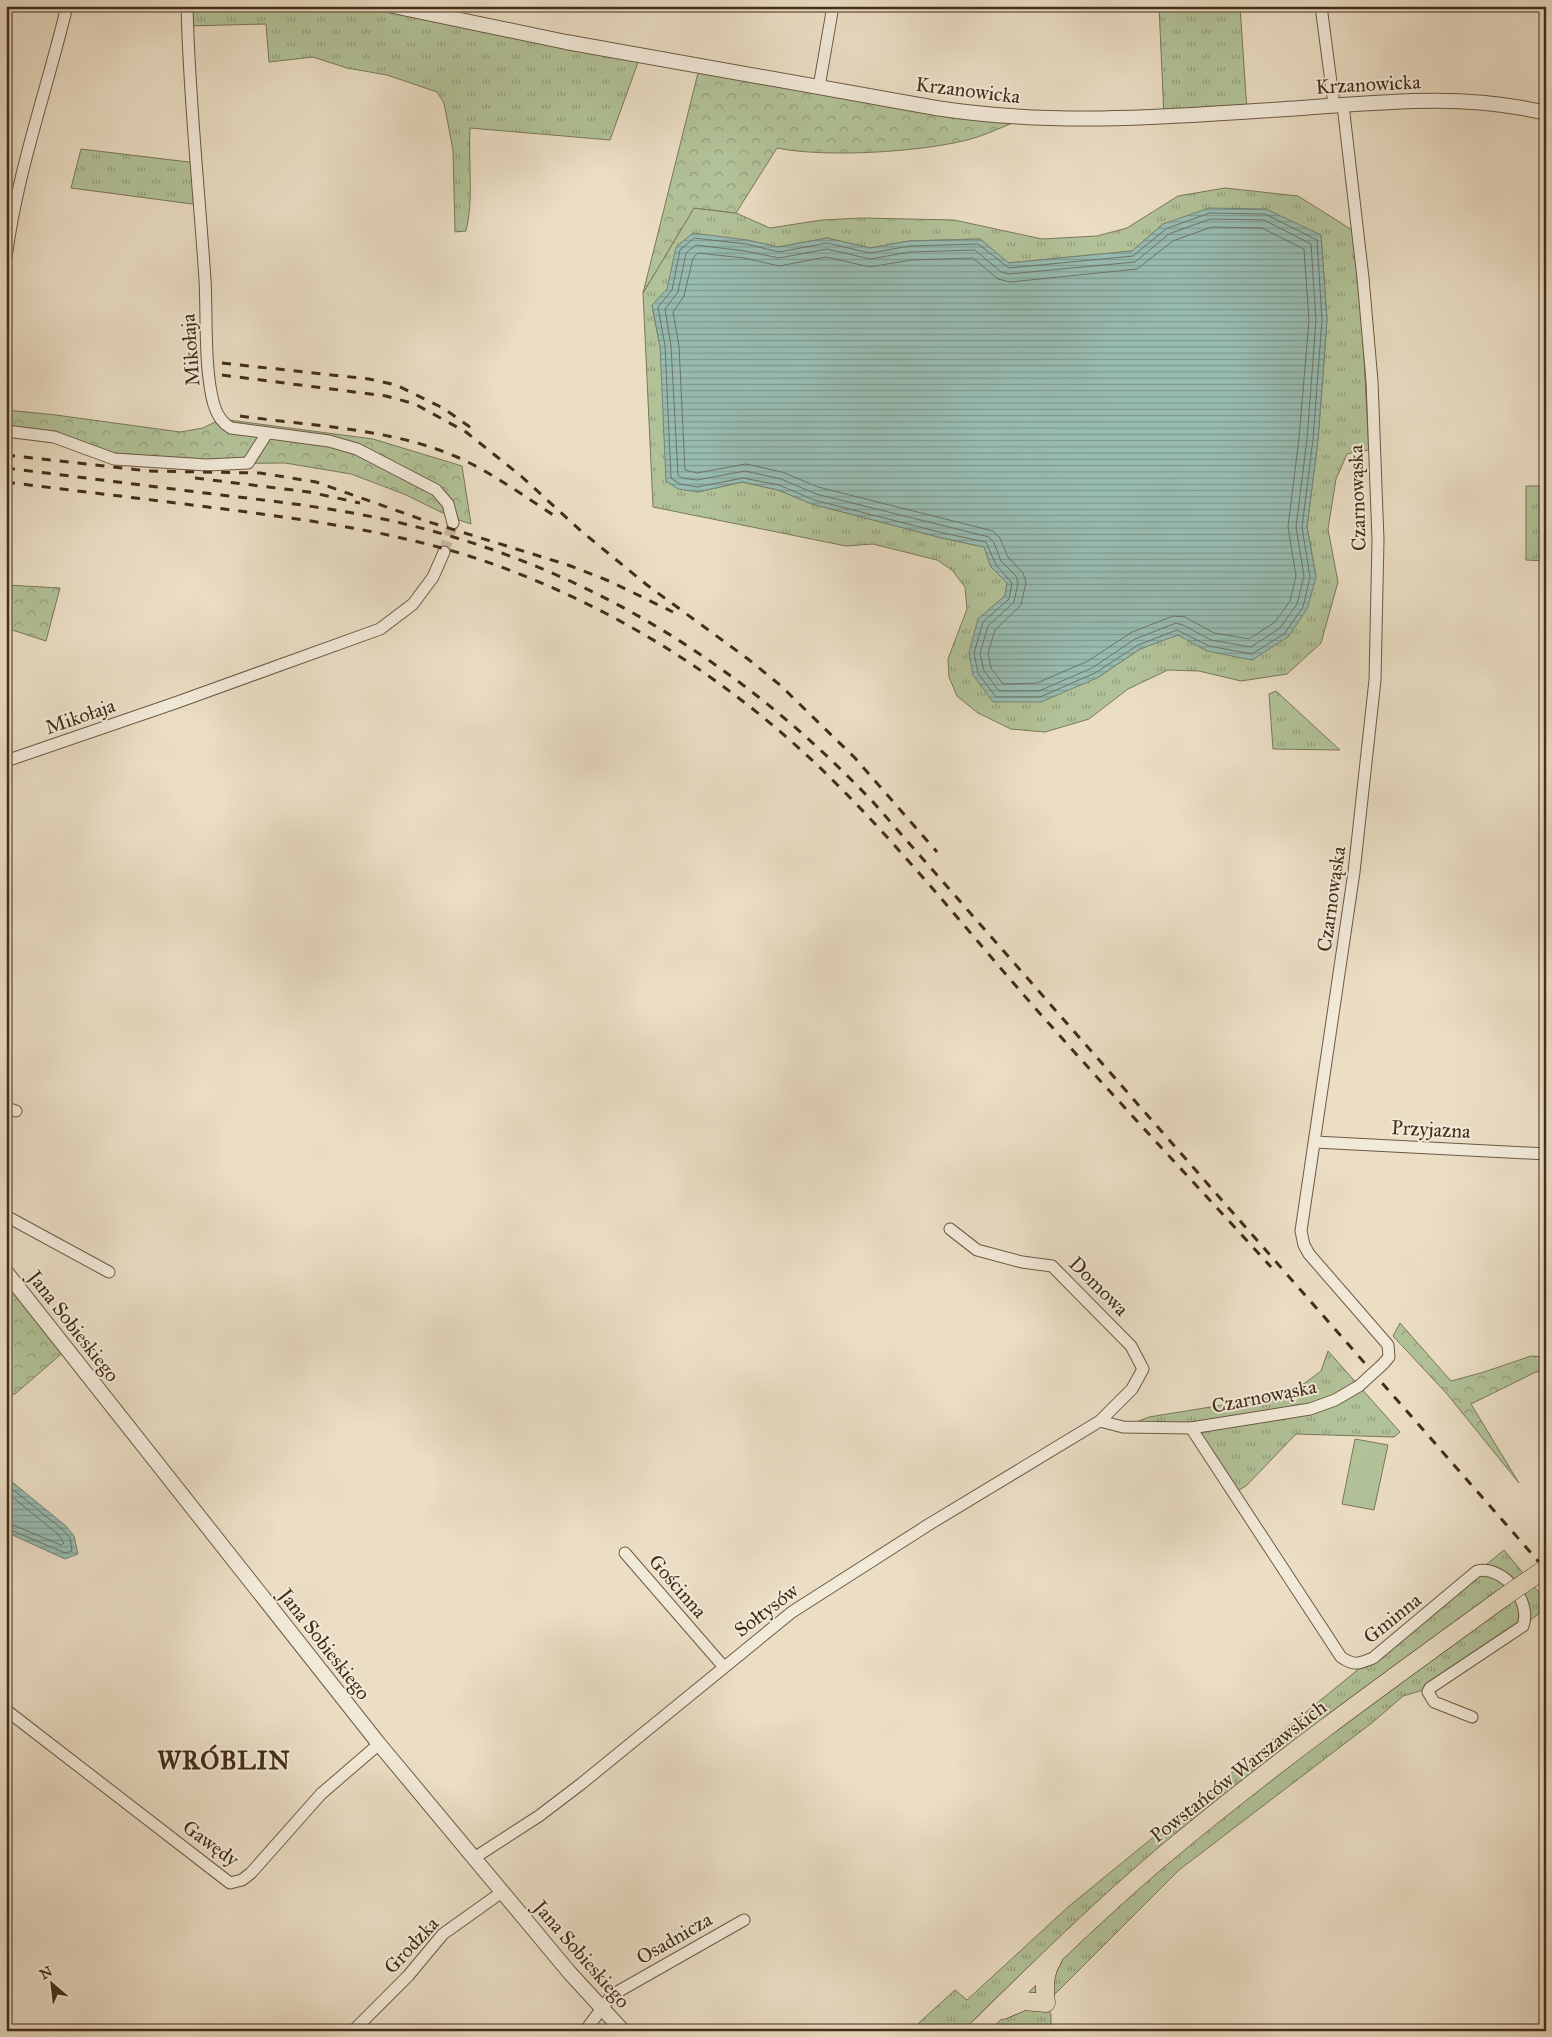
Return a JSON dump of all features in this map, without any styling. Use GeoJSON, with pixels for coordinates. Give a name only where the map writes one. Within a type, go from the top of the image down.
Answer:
{"type":"FeatureCollection","features":[{"type":"Feature","properties":{"kind":"main road","name":"Powstańców Warszawskich"},"geometry":{"type":"LineString","coordinates":[[982,2025],[1056,1954],[1169,1851],[1334,1722],[1546,1568]]}},
{"type":"Feature","properties":{"kind":"main road"},"geometry":{"type":"LineString","coordinates":[[982,2025],[1024,2001],[1046,2003],[1046,1975],[1056,1954]]}},
{"type":"Feature","properties":{"kind":"street"},"geometry":{"type":"LineString","coordinates":[[6,258],[8,222],[67,6]]}},
{"type":"Feature","properties":{"kind":"street","name":"Mikołaja"},"geometry":{"type":"LineString","coordinates":[[187,6],[190,104],[198,176],[212,396],[217,413],[225,425],[231,428],[329,441],[357,449],[436,490],[448,504],[454,518],[453,523]]}},
{"type":"Feature","properties":{"kind":"street","name":"Krzanowicka"},"geometry":{"type":"LineString","coordinates":[[393,6],[566,42],[964,112],[1058,120],[1137,119],[1338,105],[1463,100],[1502,103],[1546,112]]}},
{"type":"Feature","properties":{"kind":"street"},"geometry":{"type":"LineString","coordinates":[[819,87],[833,6]]}},
{"type":"Feature","properties":{"kind":"street","name":"Czarnowąska"},"geometry":{"type":"LineString","coordinates":[[1100,1421],[1123,1427],[1191,1428],[1310,1409],[1335,1400],[1359,1386],[1384,1364],[1389,1357],[1388,1345],[1322,1270],[1304,1245],[1301,1231],[1354,872],[1375,680],[1378,540],[1372,381],[1338,105],[1320,6]]}},
{"type":"Feature","properties":{"kind":"street"},"geometry":{"type":"LineString","coordinates":[[6,431],[54,437],[114,459],[225,466],[248,462],[267,433]]}},
{"type":"Feature","properties":{"kind":"street","name":"Mikołaja"},"geometry":{"type":"LineString","coordinates":[[6,761],[175,704],[380,629],[413,604],[433,577],[444,552]]}},
{"type":"Feature","properties":{"kind":"street","name":"Przyjazna"},"geometry":{"type":"LineString","coordinates":[[1315,1142],[1546,1154]]}},
{"type":"Feature","properties":{"kind":"street"},"geometry":{"type":"LineString","coordinates":[[6,1216],[109,1272]]}},
{"type":"Feature","properties":{"kind":"street","name":"Domowa"},"geometry":{"type":"LineString","coordinates":[[950,1229],[977,1250],[1022,1262],[1052,1266],[1131,1346],[1143,1369],[1132,1388],[1100,1421]]}},
{"type":"Feature","properties":{"kind":"street","name":"Jana Sobieskiego"},"geometry":{"type":"LineString","coordinates":[[6,1272],[379,1744],[502,1892],[623,2031]]}},
{"type":"Feature","properties":{"kind":"street","name":"Sołtysów"},"geometry":{"type":"LineString","coordinates":[[474,1858],[539,1816],[582,1784],[792,1612],[928,1525],[1100,1421]]}},
{"type":"Feature","properties":{"kind":"street","name":"Gminna"},"geometry":{"type":"LineString","coordinates":[[1191,1428],[1341,1658],[1349,1663],[1356,1665],[1373,1658],[1477,1571],[1490,1570],[1504,1578],[1524,1603],[1526,1619],[1523,1626],[1430,1688],[1428,1692],[1430,1699],[1441,1706],[1472,1717]]}},
{"type":"Feature","properties":{"kind":"street","name":"Gościnna"},"geometry":{"type":"LineString","coordinates":[[625,1553],[724,1666]]}},
{"type":"Feature","properties":{"kind":"street","name":"Gawędy"},"geometry":{"type":"LineString","coordinates":[[6,1710],[230,1883],[242,1880],[251,1873],[321,1794],[379,1744]]}},
{"type":"Feature","properties":{"kind":"street","name":"Grodzka"},"geometry":{"type":"LineString","coordinates":[[353,2031],[408,1976],[443,1934],[502,1892]]}},
{"type":"Feature","properties":{"kind":"street","name":"Osadnicza"},"geometry":{"type":"LineString","coordinates":[[585,2031],[612,1995],[744,1920]]}},
{"type":"Feature","properties":{"kind":"green space"},"geometry":{"type":"Polygon","coordinates":[[[187,6],[422,6],[641,54],[610,140],[470,128],[470,207],[466,231],[455,232],[453,150],[444,103],[437,92],[387,75],[347,68],[313,57],[269,62],[266,24],[188,26],[187,6]]]}},
{"type":"Feature","properties":{"kind":"green space"},"geometry":{"type":"Polygon","coordinates":[[[1159,6],[1240,6],[1247,111],[1164,117],[1159,6]]]}},
{"type":"Feature","properties":{"kind":"green space"},"geometry":{"type":"Polygon","coordinates":[[[700,65],[1025,118],[974,138],[924,148],[820,153],[777,148],[736,213],[694,208],[643,293],[700,65]]]}},
{"type":"Feature","properties":{"kind":"green space"},"geometry":{"type":"Polygon","coordinates":[[[81,149],[197,163],[200,205],[71,188],[81,149]]]}},
{"type":"Feature","properties":{"kind":"green space"},"geometry":{"type":"Polygon","coordinates":[[[1225,188],[1298,196],[1357,233],[1369,450],[1347,454],[1336,479],[1328,529],[1338,582],[1321,643],[1287,674],[1241,681],[1199,671],[1168,670],[1128,689],[1089,719],[1045,732],[1011,729],[978,713],[957,696],[949,677],[948,659],[967,609],[965,587],[952,570],[937,560],[873,544],[846,546],[653,507],[643,293],[694,208],[736,213],[770,228],[822,220],[862,218],[954,220],[1042,239],[1097,236],[1127,228],[1178,196],[1225,188]],[[1163,224],[1132,251],[1008,263],[980,239],[909,241],[870,248],[827,238],[778,247],[747,240],[667,289],[652,306],[660,346],[698,492],[742,482],[778,490],[812,504],[984,547],[991,567],[1007,583],[1005,596],[978,619],[1097,678],[1140,649],[1178,634],[1207,651],[1316,577],[1307,527],[1318,440],[1327,320],[1321,235],[1163,224]]]}},
{"type":"Feature","properties":{"kind":"green space"},"geometry":{"type":"Polygon","coordinates":[[[6,410],[180,432],[203,428],[221,419],[373,439],[462,466],[471,524],[453,518],[404,494],[351,474],[285,463],[170,464],[6,431],[6,410]]]}},
{"type":"Feature","properties":{"kind":"green space"},"geometry":{"type":"Polygon","coordinates":[[[1526,486],[1546,486],[1546,561],[1526,560],[1526,486]]]}},
{"type":"Feature","properties":{"kind":"green space"},"geometry":{"type":"Polygon","coordinates":[[[6,585],[60,588],[46,641],[6,628],[6,585]]]}},
{"type":"Feature","properties":{"kind":"green space"},"geometry":{"type":"Polygon","coordinates":[[[1276,691],[1340,750],[1273,749],[1269,694],[1276,691]]]}},
{"type":"Feature","properties":{"kind":"green space"},"geometry":{"type":"Polygon","coordinates":[[[6,1272],[67,1349],[15,1394],[6,1395],[6,1367],[10,1361],[10,1349],[6,1332],[6,1272]]]}},
{"type":"Feature","properties":{"kind":"green space"},"geometry":{"type":"Polygon","coordinates":[[[1400,1323],[1451,1381],[1531,1356],[1546,1357],[1546,1371],[1536,1372],[1471,1404],[1519,1483],[1447,1394],[1393,1336],[1400,1323]]]}},
{"type":"Feature","properties":{"kind":"green space"},"geometry":{"type":"Polygon","coordinates":[[[1328,1351],[1400,1432],[1394,1437],[1296,1434],[1247,1485],[1235,1493],[1191,1428],[1123,1427],[1149,1417],[1272,1397],[1305,1383],[1321,1371],[1328,1351]]]}},
{"type":"Feature","properties":{"kind":"green space"},"geometry":{"type":"Polygon","coordinates":[[[1355,1439],[1388,1445],[1374,1510],[1342,1504],[1355,1439]]]}},
{"type":"Feature","properties":{"kind":"green space"},"geometry":{"type":"Polygon","coordinates":[[[1504,1550],[1546,1601],[1546,1608],[1523,1626],[1430,1688],[1403,1696],[1373,1722],[1179,1870],[1046,2003],[1051,2015],[1051,2031],[910,2031],[955,1990],[967,2000],[1068,1907],[1504,1550]]]}},
{"type":"Feature","properties":{"kind":"water"},"geometry":{"type":"Polygon","coordinates":[[[1209,208],[1266,209],[1321,235],[1327,320],[1318,440],[1307,527],[1316,577],[1307,609],[1288,637],[1252,660],[1207,651],[1178,635],[1140,649],[1097,678],[1041,702],[993,702],[973,675],[969,653],[978,619],[1005,596],[1007,583],[991,567],[984,547],[812,504],[778,490],[742,482],[698,492],[678,489],[666,481],[660,346],[652,305],[667,289],[676,247],[693,233],[747,240],[778,247],[827,238],[870,248],[909,241],[980,239],[1009,263],[1132,251],[1163,224],[1209,208]]]}},
{"type":"Feature","properties":{"kind":"water"},"geometry":{"type":"Polygon","coordinates":[[[6,1477],[66,1526],[74,1536],[78,1554],[65,1559],[6,1532],[6,1477]]]}},
{"type":"Feature","properties":{"kind":"tunnel"},"geometry":{"type":"LineString","coordinates":[[444,552],[453,523]]}},
{"type":"Feature","properties":{"kind":"railway"},"geometry":{"type":"LineString","coordinates":[[222,363],[369,379],[396,385],[443,408],[477,432]]}},
{"type":"Feature","properties":{"kind":"railway"},"geometry":{"type":"LineString","coordinates":[[222,375],[386,396],[415,404],[466,432],[521,476],[581,531],[647,585],[748,659],[780,685],[855,758],[937,852]]}},
{"type":"Feature","properties":{"kind":"railway"},"geometry":{"type":"LineString","coordinates":[[240,416],[350,429],[431,447],[483,470],[558,518]]}},
{"type":"Feature","properties":{"kind":"railway"},"geometry":{"type":"LineString","coordinates":[[6,455],[148,471],[260,473],[316,482],[426,521],[568,565],[609,581],[673,612]]}},
{"type":"Feature","properties":{"kind":"railway"},"geometry":{"type":"LineString","coordinates":[[6,468],[311,506],[401,523],[469,542],[535,566],[598,594],[658,627],[715,665],[770,706],[823,752],[873,802],[1546,1570]]}},
{"type":"Feature","properties":{"kind":"railway"},"geometry":{"type":"LineString","coordinates":[[195,478],[309,492],[360,503]]}},
{"type":"Feature","properties":{"kind":"railway"},"geometry":{"type":"LineString","coordinates":[[6,482],[280,516],[406,539],[469,556],[517,573],[609,615],[653,640],[696,667],[738,697],[815,763],[843,791],[925,879],[1089,1068],[1271,1267]]}},
{"type":"Feature","properties":{"kind":"district","name":"WRÓBLIN"},"geometry":{"type":"Point","coordinates":[224,1760]}}]}
